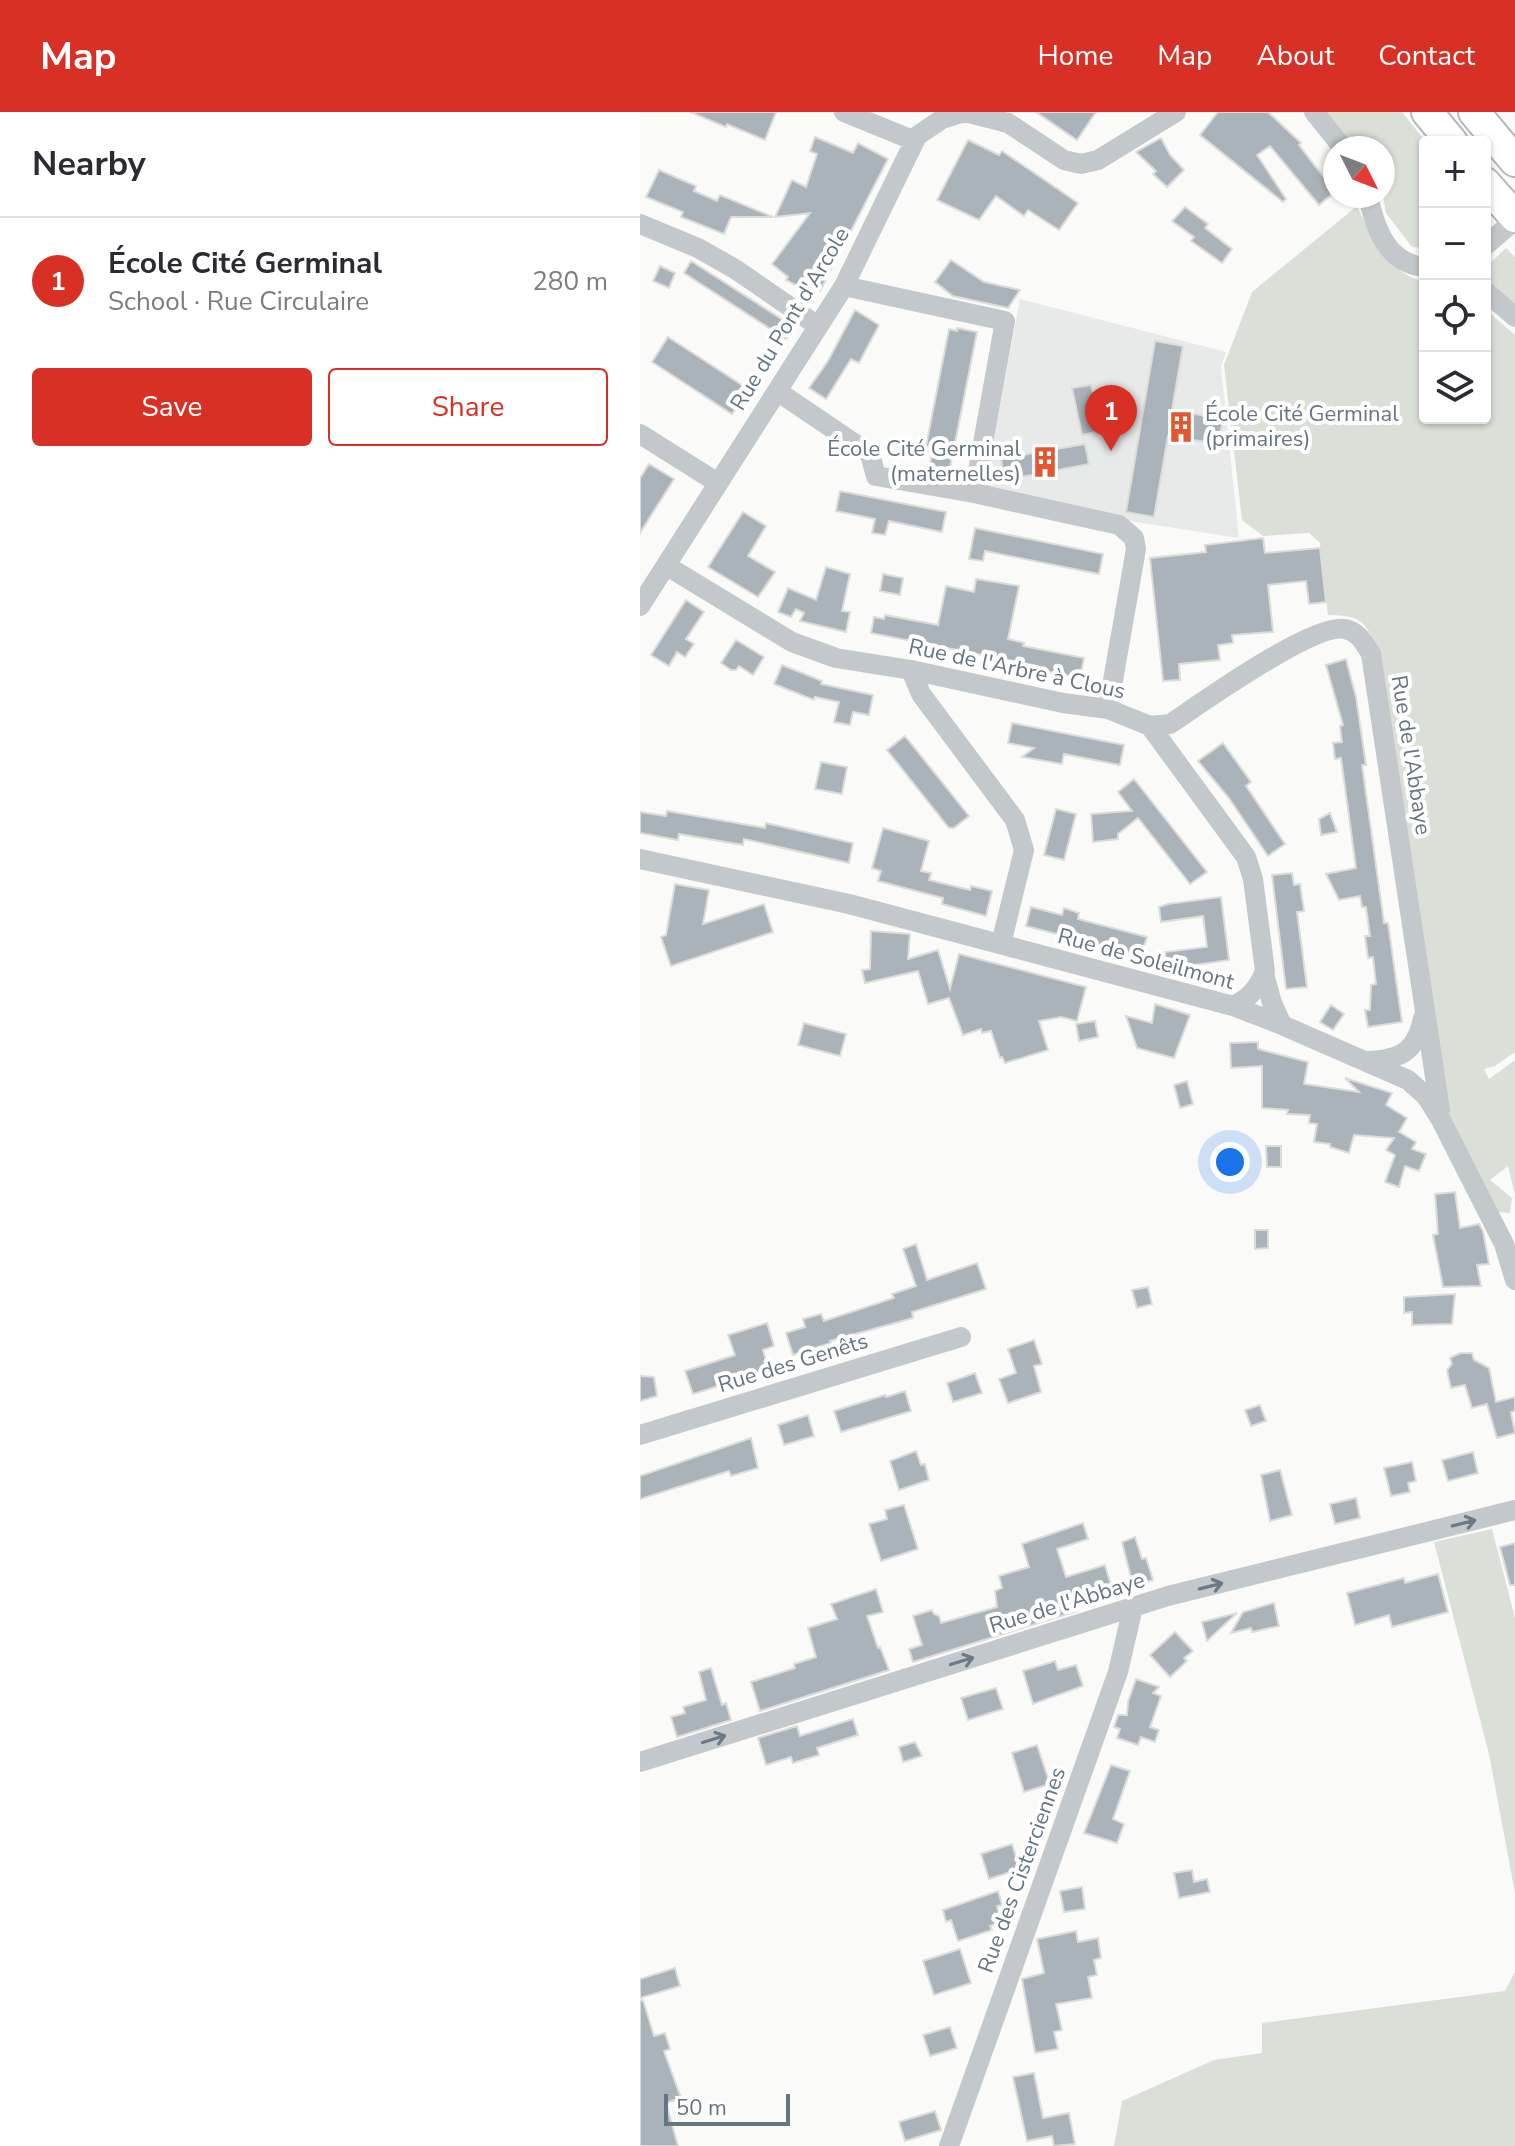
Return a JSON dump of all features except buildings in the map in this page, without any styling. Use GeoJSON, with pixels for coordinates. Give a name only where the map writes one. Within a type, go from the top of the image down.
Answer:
{"type":"FeatureCollection","features":[{"type":"Feature","properties":{"kind":"highway"},"geometry":{"type":"LineString","coordinates":[[1427,112],[1447,136]]}},
{"type":"Feature","properties":{"kind":"highway"},"geometry":{"type":"LineString","coordinates":[[1474,112],[1515,161]]}},
{"type":"Feature","properties":{"kind":"street"},"geometry":{"type":"LineString","coordinates":[[844,112],[915,141]]}},
{"type":"Feature","properties":{"kind":"street","name":"Rue du Pont d'Arcole"},"geometry":{"type":"LineString","coordinates":[[640,606],[844,286],[917,136],[942,119],[965,112],[1008,123],[1064,160],[1081,164],[1098,160],[1176,112]]}},
{"type":"Feature","properties":{"kind":"street"},"geometry":{"type":"LineString","coordinates":[[1314,112],[1333,136]]}},
{"type":"Feature","properties":{"kind":"street"},"geometry":{"type":"LineString","coordinates":[[1491,231],[1502,203]]}},
{"type":"Feature","properties":{"kind":"street"},"geometry":{"type":"LineString","coordinates":[[1371,208],[1380,237],[1388,248],[1417,265]]}},
{"type":"Feature","properties":{"kind":"street"},"geometry":{"type":"LineString","coordinates":[[640,224],[698,248],[735,269],[818,326]]}},
{"type":"Feature","properties":{"kind":"street"},"geometry":{"type":"LineString","coordinates":[[844,286],[1005,321],[974,493]]}},
{"type":"Feature","properties":{"kind":"street"},"geometry":{"type":"LineString","coordinates":[[1491,296],[1515,317]]}},
{"type":"Feature","properties":{"kind":"street"},"geometry":{"type":"LineString","coordinates":[[777,391],[870,454],[876,476],[974,493],[1119,525],[1134,538],[1136,549],[1108,709]]}},
{"type":"Feature","properties":{"kind":"street"},"geometry":{"type":"LineString","coordinates":[[640,434],[718,483]]}},
{"type":"Feature","properties":{"kind":"street","name":"Rue de l'Arbre à Clous"},"geometry":{"type":"LineString","coordinates":[[667,566],[792,642],[836,658],[1108,709],[1150,726]]}},
{"type":"Feature","properties":{"kind":"street","name":"Rue de l'Abbaye"},"geometry":{"type":"LineString","coordinates":[[1150,726],[1170,724],[1270,658],[1324,632],[1342,628],[1358,634],[1371,654],[1441,1120]]}},
{"type":"Feature","properties":{"kind":"street"},"geometry":{"type":"LineString","coordinates":[[911,670],[921,694],[1015,820],[1020,835],[1024,850],[1001,944]]}},
{"type":"Feature","properties":{"kind":"street"},"geometry":{"type":"LineString","coordinates":[[1150,726],[1246,857],[1253,879],[1264,974],[1282,1025]]}},
{"type":"Feature","properties":{"kind":"street","name":"Rue de Soleilmont"},"geometry":{"type":"LineString","coordinates":[[640,859],[849,904],[1233,1006],[1408,1080],[1426,1096],[1441,1120],[1504,1244],[1515,1280]]}},
{"type":"Feature","properties":{"kind":"street"},"geometry":{"type":"LineString","coordinates":[[1233,1006],[1248,999],[1264,974]]}},
{"type":"Feature","properties":{"kind":"street"},"geometry":{"type":"LineString","coordinates":[[1365,1061],[1384,1061],[1411,1049],[1420,1033],[1425,1010]]}},
{"type":"Feature","properties":{"kind":"street","name":"Rue des Genêts"},"geometry":{"type":"LineString","coordinates":[[640,1435],[961,1337]]}},
{"type":"Feature","properties":{"kind":"street","name":"Rue de l'Abbaye"},"geometry":{"type":"LineString","coordinates":[[640,1762],[1133,1607],[1515,1510]]}},
{"type":"Feature","properties":{"kind":"street","name":"Rue des Cisterciennes"},"geometry":{"type":"LineString","coordinates":[[949,2146],[1118,1672],[1133,1607]]}},
{"type":"Feature","properties":{"kind":"shaded area"},"geometry":{"type":"Polygon","coordinates":[[[1321,112],[1402,112],[1421,136],[1419,248],[1412,247],[1386,213],[1385,208],[1395,208],[1395,136],[1340,136],[1321,112]]]}},
{"type":"Feature","properties":{"kind":"shaded area"},"geometry":{"type":"Polygon","coordinates":[[[1358,208],[1382,253],[1400,271],[1419,280],[1419,424],[1491,424],[1491,314],[1515,335],[1515,1052],[1495,1066],[1484,1069],[1489,1079],[1515,1060],[1515,1195],[1508,1166],[1490,1180],[1512,1198],[1510,1213],[1497,1212],[1450,1122],[1372,638],[1364,625],[1354,618],[1328,615],[1320,543],[1309,533],[1263,536],[1242,520],[1224,365],[1252,292],[1358,208]]]}},
{"type":"Feature","properties":{"kind":"shaded area"},"geometry":{"type":"Polygon","coordinates":[[[1506,248],[1515,257],[1515,306],[1492,285],[1491,262],[1506,248]]]}},
{"type":"Feature","properties":{"kind":"shaded area"},"geometry":{"type":"Polygon","coordinates":[[[1020,299],[1226,352],[1221,367],[1239,538],[1123,520],[985,486],[1020,299]]]}},
{"type":"Feature","properties":{"kind":"shaded area"},"geometry":{"type":"Polygon","coordinates":[[[1492,1529],[1515,1618],[1515,1893],[1489,1754],[1434,1542],[1492,1529]]]}},
{"type":"Feature","properties":{"kind":"shaded area"},"geometry":{"type":"Polygon","coordinates":[[[1515,1972],[1515,2146],[1114,2146],[1122,2101],[1214,2060],[1262,2053],[1262,2023],[1505,1991],[1515,1972]]]}},
{"type":"Feature","properties":{"kind":"place","name":"École Cité Germinal (primaires)"},"geometry":{"type":"Point","coordinates":[1181,427]}},
{"type":"Feature","properties":{"kind":"place","name":"École Cité Germinal"},"geometry":{"type":"Point","coordinates":[1111,451]}},
{"type":"Feature","properties":{"kind":"place","name":"École Cité Germinal (maternelles)"},"geometry":{"type":"Point","coordinates":[1045,462]}}]}
